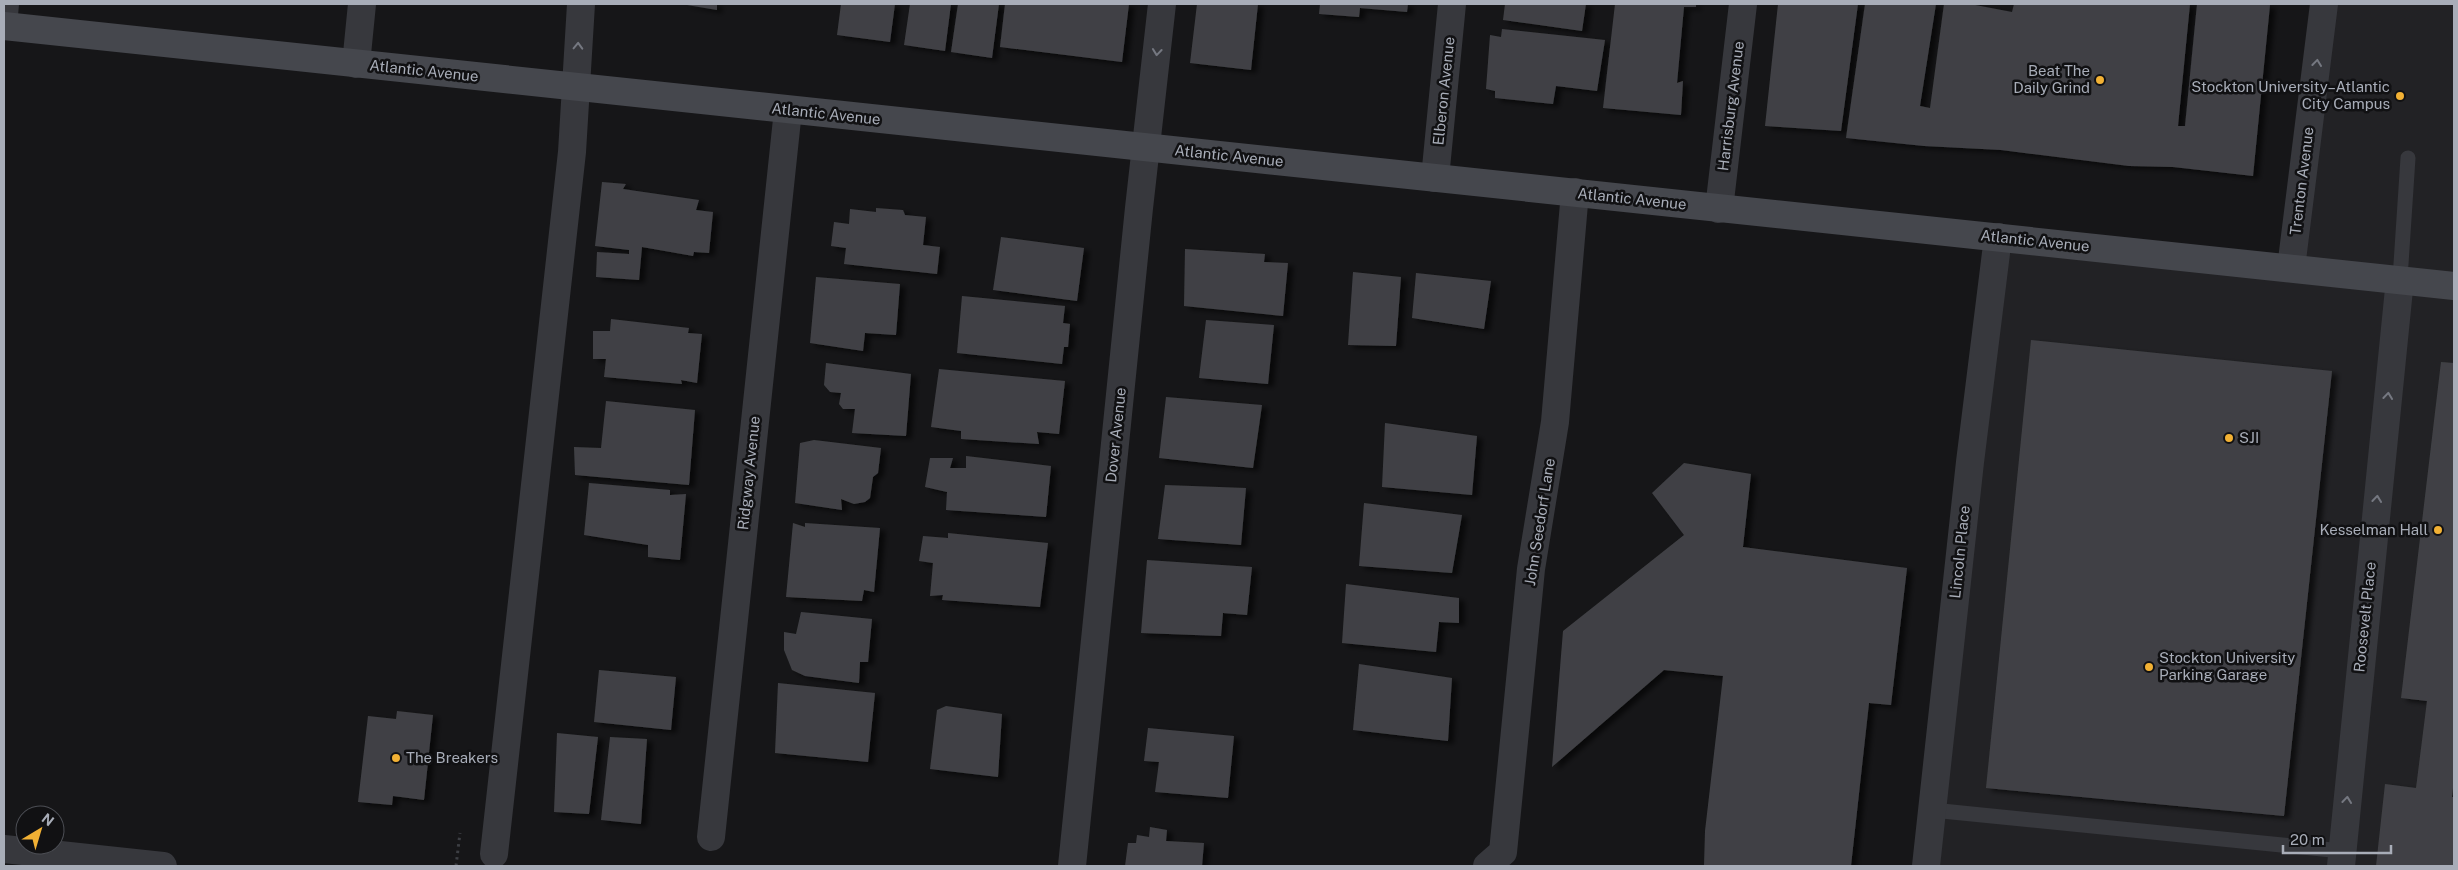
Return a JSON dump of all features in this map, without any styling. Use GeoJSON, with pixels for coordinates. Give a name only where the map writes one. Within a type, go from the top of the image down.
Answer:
{"type":"FeatureCollection","features":[{"type":"Feature","properties":{"kind":"main road","name":"Atlantic Avenue"},"geometry":{"type":"LineString","coordinates":[[4,26],[2454,286]]}},
{"type":"Feature","properties":{"kind":"street"},"geometry":{"type":"LineString","coordinates":[[4,15],[5,4]]}},
{"type":"Feature","properties":{"kind":"street"},"geometry":{"type":"LineString","coordinates":[[356,64],[362,4]]}},
{"type":"Feature","properties":{"kind":"street"},"geometry":{"type":"LineString","coordinates":[[494,854],[572,152],[581,4]]}},
{"type":"Feature","properties":{"kind":"street","name":"Dover Avenue"},"geometry":{"type":"LineString","coordinates":[[1072,866],[1162,4]]}},
{"type":"Feature","properties":{"kind":"street","name":"Elberon Avenue"},"geometry":{"type":"LineString","coordinates":[[1435,178],[1452,4]]}},
{"type":"Feature","properties":{"kind":"street","name":"Harrisburg Avenue"},"geometry":{"type":"LineString","coordinates":[[1719,209],[1743,4]]}},
{"type":"Feature","properties":{"kind":"street","name":"Trenton Avenue"},"geometry":{"type":"LineString","coordinates":[[2291,268],[2324,4]]}},
{"type":"Feature","properties":{"kind":"street","name":"Ridgway Avenue"},"geometry":{"type":"LineString","coordinates":[[711,837],[788,110]]}},
{"type":"Feature","properties":{"kind":"street","name":"John Seedorf Lane"},"geometry":{"type":"LineString","coordinates":[[1495,859],[1531,569],[1555,422],[1576,192]]}},
{"type":"Feature","properties":{"kind":"street","name":"Lincoln Place"},"geometry":{"type":"LineString","coordinates":[[1926,866],[1970,462],[1998,237]]}},
{"type":"Feature","properties":{"kind":"street","name":"Roosevelt Place"},"geometry":{"type":"LineString","coordinates":[[2341,858],[2400,279]]}},
{"type":"Feature","properties":{"kind":"street"},"geometry":{"type":"LineString","coordinates":[[4,849],[163,866]]}},
{"type":"Feature","properties":{"kind":"lane"},"geometry":{"type":"LineString","coordinates":[[2400,279],[2408,158]]}},
{"type":"Feature","properties":{"kind":"lane"},"geometry":{"type":"LineString","coordinates":[[1932,810],[2341,858]]}},
{"type":"Feature","properties":{"kind":"path"},"geometry":{"type":"LineString","coordinates":[[456,866],[460,833]]}},
{"type":"Feature","properties":{"kind":"shaded area"},"geometry":{"type":"Polygon","coordinates":[[[2324,4],[2454,4],[2454,866],[1926,866],[1998,237],[2291,268],[2324,4]]]}},
{"type":"Feature","properties":{"kind":"building"},"geometry":{"type":"Polygon","coordinates":[[[681,4],[717,4],[717,10],[681,4]]]}},
{"type":"Feature","properties":{"kind":"building"},"geometry":{"type":"Polygon","coordinates":[[[841,4],[895,4],[890,42],[837,35],[841,4]]]}},
{"type":"Feature","properties":{"kind":"building"},"geometry":{"type":"Polygon","coordinates":[[[910,4],[951,4],[945,51],[904,45],[910,4]]]}},
{"type":"Feature","properties":{"kind":"building"},"geometry":{"type":"Polygon","coordinates":[[[958,4],[999,4],[992,58],[951,52],[958,4]]]}},
{"type":"Feature","properties":{"kind":"building"},"geometry":{"type":"Polygon","coordinates":[[[1005,4],[1129,4],[1122,62],[1000,47],[1005,4]]]}},
{"type":"Feature","properties":{"kind":"building"},"geometry":{"type":"Polygon","coordinates":[[[1197,4],[1258,4],[1251,70],[1190,63],[1197,4]]]}},
{"type":"Feature","properties":{"kind":"building"},"geometry":{"type":"Polygon","coordinates":[[[1320,4],[1408,4],[1407,12],[1360,8],[1359,17],[1319,14],[1320,4]]]}},
{"type":"Feature","properties":{"kind":"building"},"geometry":{"type":"Polygon","coordinates":[[[1505,4],[1586,4],[1582,31],[1503,20],[1505,4]]]}},
{"type":"Feature","properties":{"kind":"building"},"geometry":{"type":"Polygon","coordinates":[[[1615,4],[1696,4],[1696,7],[1684,7],[1677,83],[1683,81],[1681,115],[1603,108],[1615,4]]]}},
{"type":"Feature","properties":{"kind":"building"},"geometry":{"type":"Polygon","coordinates":[[[1778,4],[1858,4],[1841,131],[1765,126],[1778,4]]]}},
{"type":"Feature","properties":{"kind":"building"},"geometry":{"type":"Polygon","coordinates":[[[1865,4],[1936,4],[1920,106],[1930,108],[1944,4],[1970,4],[2012,12],[2014,4],[2190,4],[2178,126],[2185,126],[2197,4],[2270,5],[2253,176],[2173,167],[2129,166],[2001,150],[1924,146],[1846,138],[1865,4]]]}},
{"type":"Feature","properties":{"kind":"building"},"geometry":{"type":"Polygon","coordinates":[[[1502,29],[1605,40],[1597,91],[1556,86],[1553,104],[1495,98],[1495,91],[1486,89],[1490,35],[1501,37],[1502,29]]]}},
{"type":"Feature","properties":{"kind":"building"},"geometry":{"type":"Polygon","coordinates":[[[602,182],[626,184],[623,189],[699,200],[696,210],[713,212],[709,253],[694,252],[693,256],[642,247],[639,280],[596,277],[597,252],[629,254],[629,250],[595,246],[602,182]]]}},
{"type":"Feature","properties":{"kind":"building"},"geometry":{"type":"Polygon","coordinates":[[[876,208],[903,210],[905,215],[926,217],[923,245],[940,247],[937,274],[844,264],[846,248],[831,246],[834,222],[849,224],[850,209],[876,212],[876,208]]]}},
{"type":"Feature","properties":{"kind":"building"},"geometry":{"type":"Polygon","coordinates":[[[1001,237],[1084,248],[1077,301],[993,290],[1001,237]]]}},
{"type":"Feature","properties":{"kind":"building"},"geometry":{"type":"Polygon","coordinates":[[[1185,249],[1265,254],[1264,262],[1288,263],[1283,316],[1184,306],[1185,249]]]}},
{"type":"Feature","properties":{"kind":"building"},"geometry":{"type":"Polygon","coordinates":[[[1353,272],[1401,277],[1396,346],[1348,345],[1353,272]]]}},
{"type":"Feature","properties":{"kind":"building"},"geometry":{"type":"Polygon","coordinates":[[[1416,273],[1491,281],[1484,329],[1412,318],[1416,273]]]}},
{"type":"Feature","properties":{"kind":"building"},"geometry":{"type":"Polygon","coordinates":[[[816,277],[900,284],[896,335],[865,333],[863,351],[810,343],[816,277]]]}},
{"type":"Feature","properties":{"kind":"building"},"geometry":{"type":"Polygon","coordinates":[[[962,296],[1065,306],[1063,323],[1070,324],[1068,347],[1064,347],[1062,364],[957,353],[962,296]]]}},
{"type":"Feature","properties":{"kind":"building"},"geometry":{"type":"Polygon","coordinates":[[[611,319],[689,328],[688,333],[702,334],[697,383],[681,380],[682,384],[604,377],[606,359],[593,359],[593,331],[610,331],[611,319]]]}},
{"type":"Feature","properties":{"kind":"building"},"geometry":{"type":"Polygon","coordinates":[[[1206,320],[1274,325],[1268,384],[1199,378],[1206,320]]]}},
{"type":"Feature","properties":{"kind":"building","name":"Stockton University Parking Garage"},"geometry":{"type":"Polygon","coordinates":[[[2031,340],[2332,371],[2284,816],[1986,788],[2031,340]]]}},
{"type":"Feature","properties":{"kind":"building","name":"Kesselman Hall"},"geometry":{"type":"Polygon","coordinates":[[[2441,362],[2454,363],[2454,779],[2452,797],[2454,797],[2454,866],[2376,866],[2385,784],[2416,788],[2427,701],[2401,698],[2441,362]]]}},
{"type":"Feature","properties":{"kind":"building"},"geometry":{"type":"Polygon","coordinates":[[[826,363],[911,374],[906,436],[852,433],[855,409],[843,409],[839,404],[841,393],[830,392],[824,385],[826,363]]]}},
{"type":"Feature","properties":{"kind":"building"},"geometry":{"type":"Polygon","coordinates":[[[939,369],[1065,381],[1059,434],[1037,432],[1039,444],[961,439],[961,431],[931,427],[939,369]]]}},
{"type":"Feature","properties":{"kind":"building"},"geometry":{"type":"Polygon","coordinates":[[[1166,397],[1262,405],[1253,468],[1159,458],[1166,397]]]}},
{"type":"Feature","properties":{"kind":"building"},"geometry":{"type":"Polygon","coordinates":[[[606,401],[695,410],[689,485],[575,475],[574,447],[601,448],[606,401]]]}},
{"type":"Feature","properties":{"kind":"building"},"geometry":{"type":"Polygon","coordinates":[[[1385,423],[1477,436],[1472,495],[1382,487],[1385,423]]]}},
{"type":"Feature","properties":{"kind":"building"},"geometry":{"type":"Polygon","coordinates":[[[814,440],[881,448],[878,473],[873,477],[870,498],[865,502],[854,504],[841,499],[842,510],[795,503],[800,443],[814,440]]]}},
{"type":"Feature","properties":{"kind":"building"},"geometry":{"type":"Polygon","coordinates":[[[966,456],[1051,466],[1046,517],[946,510],[947,492],[925,487],[930,458],[953,458],[950,468],[966,468],[966,456]]]}},
{"type":"Feature","properties":{"kind":"building"},"geometry":{"type":"Polygon","coordinates":[[[1684,463],[1751,474],[1743,547],[1907,568],[1891,705],[1869,703],[1851,866],[1704,866],[1705,831],[1723,676],[1664,670],[1552,767],[1563,631],[1684,535],[1652,493],[1684,463]]]}},
{"type":"Feature","properties":{"kind":"building"},"geometry":{"type":"Polygon","coordinates":[[[589,483],[670,490],[670,495],[686,494],[680,560],[648,557],[648,545],[584,535],[589,483]]]}},
{"type":"Feature","properties":{"kind":"building"},"geometry":{"type":"Polygon","coordinates":[[[1165,485],[1246,488],[1241,545],[1158,539],[1165,485]]]}},
{"type":"Feature","properties":{"kind":"building"},"geometry":{"type":"Polygon","coordinates":[[[1364,503],[1462,515],[1452,573],[1359,566],[1364,503]]]}},
{"type":"Feature","properties":{"kind":"building"},"geometry":{"type":"Polygon","coordinates":[[[793,523],[805,527],[805,523],[880,528],[874,592],[864,590],[862,601],[786,597],[793,523]]]}},
{"type":"Feature","properties":{"kind":"building"},"geometry":{"type":"Polygon","coordinates":[[[948,533],[1048,543],[1040,607],[942,600],[943,595],[930,596],[933,563],[919,561],[923,536],[948,538],[948,533]]]}},
{"type":"Feature","properties":{"kind":"building"},"geometry":{"type":"Polygon","coordinates":[[[1147,560],[1252,567],[1247,615],[1223,613],[1221,636],[1141,633],[1147,560]]]}},
{"type":"Feature","properties":{"kind":"building"},"geometry":{"type":"Polygon","coordinates":[[[1346,584],[1459,598],[1459,623],[1439,622],[1436,652],[1342,643],[1346,584]]]}},
{"type":"Feature","properties":{"kind":"building"},"geometry":{"type":"Polygon","coordinates":[[[801,612],[872,619],[868,662],[860,662],[859,683],[805,676],[792,670],[784,650],[784,632],[796,634],[801,612]]]}},
{"type":"Feature","properties":{"kind":"building"},"geometry":{"type":"Polygon","coordinates":[[[1359,664],[1452,678],[1448,741],[1353,730],[1359,664]]]}},
{"type":"Feature","properties":{"kind":"building"},"geometry":{"type":"Polygon","coordinates":[[[599,670],[676,677],[671,730],[594,722],[599,670]]]}},
{"type":"Feature","properties":{"kind":"building"},"geometry":{"type":"Polygon","coordinates":[[[778,683],[875,693],[868,762],[775,753],[778,683]]]}},
{"type":"Feature","properties":{"kind":"building"},"geometry":{"type":"Polygon","coordinates":[[[946,706],[1002,714],[998,777],[930,769],[937,710],[946,706]]]}},
{"type":"Feature","properties":{"kind":"building","name":"The Breakers"},"geometry":{"type":"Polygon","coordinates":[[[397,711],[433,715],[424,800],[393,796],[392,805],[358,802],[368,716],[396,719],[397,711]]]}},
{"type":"Feature","properties":{"kind":"building"},"geometry":{"type":"Polygon","coordinates":[[[1148,728],[1234,736],[1228,798],[1155,792],[1159,762],[1144,761],[1148,728]]]}},
{"type":"Feature","properties":{"kind":"building"},"geometry":{"type":"Polygon","coordinates":[[[557,733],[598,737],[589,814],[554,812],[557,733]]]}},
{"type":"Feature","properties":{"kind":"building"},"geometry":{"type":"Polygon","coordinates":[[[610,737],[647,739],[641,824],[601,820],[610,737]]]}},
{"type":"Feature","properties":{"kind":"building"},"geometry":{"type":"Polygon","coordinates":[[[1150,827],[1167,830],[1166,841],[1204,843],[1202,866],[1125,866],[1128,843],[1136,843],[1137,835],[1149,837],[1150,827]]]}},
{"type":"Feature","properties":{"kind":"place","name":"Beat The Daily Grind"},"geometry":{"type":"Point","coordinates":[2100,80]}},
{"type":"Feature","properties":{"kind":"place","name":"Stockton University–Atlantic City Campus"},"geometry":{"type":"Point","coordinates":[2400,96]}},
{"type":"Feature","properties":{"kind":"place","name":"SJI"},"geometry":{"type":"Point","coordinates":[2229,438]}},
{"type":"Feature","properties":{"kind":"place","name":"Kesselman Hall"},"geometry":{"type":"Point","coordinates":[2438,530]}},
{"type":"Feature","properties":{"kind":"place","name":"Stockton University Parking Garage"},"geometry":{"type":"Point","coordinates":[2149,667]}},
{"type":"Feature","properties":{"kind":"place","name":"The Breakers"},"geometry":{"type":"Point","coordinates":[396,758]}}]}
